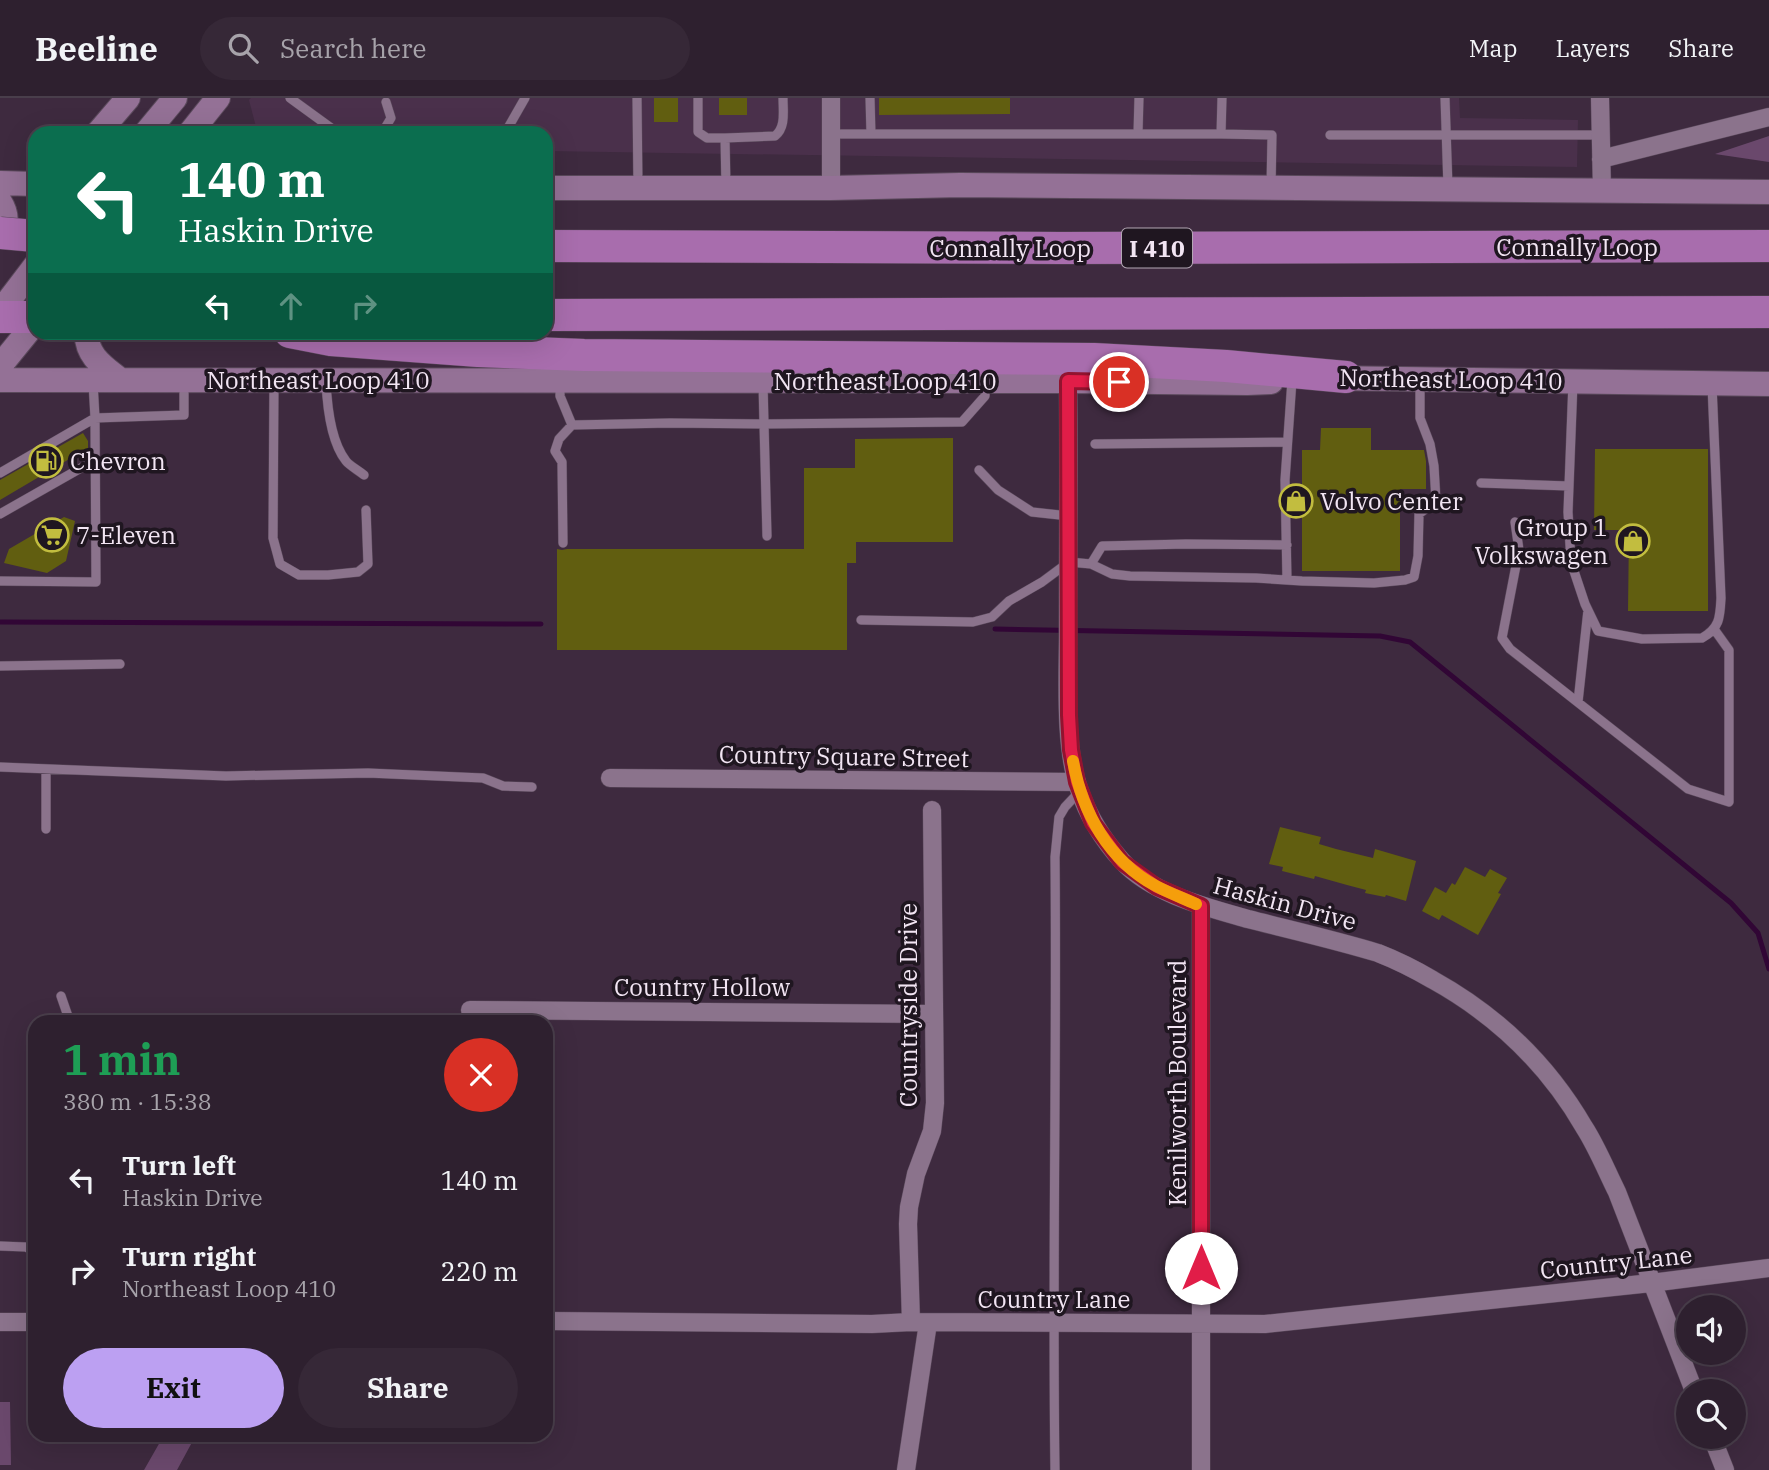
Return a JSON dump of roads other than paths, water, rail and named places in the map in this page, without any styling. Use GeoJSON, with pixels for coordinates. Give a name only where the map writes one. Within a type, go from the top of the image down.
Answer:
{"type":"FeatureCollection","features":[{"type":"Feature","properties":{"kind":"highway"},"geometry":{"type":"LineString","coordinates":[[0,234],[28,236]]}},
{"type":"Feature","properties":{"kind":"highway"},"geometry":{"type":"LineString","coordinates":[[0,246],[28,246]]}},
{"type":"Feature","properties":{"kind":"highway","name":"Connally Loop"},"geometry":{"type":"LineString","coordinates":[[553,246],[1769,246]]}},
{"type":"Feature","properties":{"kind":"highway"},"geometry":{"type":"LineString","coordinates":[[553,315],[1769,312]]}},
{"type":"Feature","properties":{"kind":"highway"},"geometry":{"type":"LineString","coordinates":[[0,314],[28,316]]}},
{"type":"Feature","properties":{"kind":"highway"},"geometry":{"type":"LineString","coordinates":[[331,340],[504,352],[612,356],[1094,359],[1226,366],[1346,377]]}},
{"type":"Feature","properties":{"kind":"main road"},"geometry":{"type":"LineString","coordinates":[[104,126],[128,98]]}},
{"type":"Feature","properties":{"kind":"main road"},"geometry":{"type":"LineString","coordinates":[[152,126],[176,98]]}},
{"type":"Feature","properties":{"kind":"main road"},"geometry":{"type":"LineString","coordinates":[[196,126],[220,98]]}},
{"type":"Feature","properties":{"kind":"main road"},"geometry":{"type":"LineString","coordinates":[[217,126],[220,98]]}},
{"type":"Feature","properties":{"kind":"main road"},"geometry":{"type":"LineString","coordinates":[[0,183],[28,183]]}},
{"type":"Feature","properties":{"kind":"main road"},"geometry":{"type":"LineString","coordinates":[[553,188],[960,185],[1769,192]]}},
{"type":"Feature","properties":{"kind":"main road"},"geometry":{"type":"LineString","coordinates":[[0,202],[5,209],[6,220],[4,230],[0,234]]}},
{"type":"Feature","properties":{"kind":"main road"},"geometry":{"type":"LineString","coordinates":[[0,314],[28,276]]}},
{"type":"Feature","properties":{"kind":"main road"},"geometry":{"type":"LineString","coordinates":[[0,366],[28,332]]}},
{"type":"Feature","properties":{"kind":"main road"},"geometry":{"type":"LineString","coordinates":[[86,340],[97,361],[119,379]]}},
{"type":"Feature","properties":{"kind":"main road","name":"Northeast Loop 410"},"geometry":{"type":"LineString","coordinates":[[0,380],[1247,383],[1346,377],[1769,384]]}},
{"type":"Feature","properties":{"kind":"street"},"geometry":{"type":"LineString","coordinates":[[831,98],[831,188]]}},
{"type":"Feature","properties":{"kind":"street"},"geometry":{"type":"LineString","coordinates":[[1600,98],[1602,191]]}},
{"type":"Feature","properties":{"kind":"street"},"geometry":{"type":"LineString","coordinates":[[1601,159],[1766,121]]}},
{"type":"Feature","properties":{"kind":"street","name":"Haskin Drive"},"geometry":{"type":"LineString","coordinates":[[1068,381],[1071,750],[1078,787],[1093,823],[1122,862],[1157,887],[1201,906],[1380,954],[1432,979],[1501,1027],[1533,1057],[1560,1090],[1584,1127],[1617,1192],[1689,1379]]}},
{"type":"Feature","properties":{"kind":"street","name":"Country Square Street"},"geometry":{"type":"LineString","coordinates":[[610,778],[1078,787]]}},
{"type":"Feature","properties":{"kind":"street","name":"Countryside Drive"},"geometry":{"type":"LineString","coordinates":[[906,1470],[919,1322],[908,1223],[909,1207],[916,1174],[932,1131],[935,1103],[932,810]]}},
{"type":"Feature","properties":{"kind":"street","name":"Kenilworth Boulevard"},"geometry":{"type":"LineString","coordinates":[[1201,906],[1201,1470]]}},
{"type":"Feature","properties":{"kind":"street","name":"Country Hollow"},"geometry":{"type":"LineString","coordinates":[[470,1010],[934,1014]]}},
{"type":"Feature","properties":{"kind":"street","name":"Country Lane"},"geometry":{"type":"LineString","coordinates":[[553,1321],[1265,1324],[1769,1268]]}},
{"type":"Feature","properties":{"kind":"street"},"geometry":{"type":"LineString","coordinates":[[0,1322],[28,1322]]}},
{"type":"Feature","properties":{"kind":"street"},"geometry":{"type":"LineString","coordinates":[[1717,1449],[1725,1470]]}},
{"type":"Feature","properties":{"kind":"lane"},"geometry":{"type":"LineString","coordinates":[[290,98],[328,126]]}},
{"type":"Feature","properties":{"kind":"lane"},"geometry":{"type":"LineString","coordinates":[[509,126],[525,98]]}},
{"type":"Feature","properties":{"kind":"lane"},"geometry":{"type":"LineString","coordinates":[[637,98],[638,188]]}},
{"type":"Feature","properties":{"kind":"lane"},"geometry":{"type":"LineString","coordinates":[[698,98],[698,132],[707,138],[775,136],[781,132],[783,123],[783,98]]}},
{"type":"Feature","properties":{"kind":"lane"},"geometry":{"type":"LineString","coordinates":[[870,98],[871,134]]}},
{"type":"Feature","properties":{"kind":"lane"},"geometry":{"type":"LineString","coordinates":[[1138,133],[1139,98]]}},
{"type":"Feature","properties":{"kind":"lane"},"geometry":{"type":"LineString","coordinates":[[1221,134],[1222,98]]}},
{"type":"Feature","properties":{"kind":"lane"},"geometry":{"type":"LineString","coordinates":[[1446,98],[1448,190]]}},
{"type":"Feature","properties":{"kind":"lane"},"geometry":{"type":"LineString","coordinates":[[385,99],[391,118],[386,126]]}},
{"type":"Feature","properties":{"kind":"lane"},"geometry":{"type":"LineString","coordinates":[[831,134],[1272,135],[1271,188]]}},
{"type":"Feature","properties":{"kind":"lane"},"geometry":{"type":"LineString","coordinates":[[1330,135],[1601,135]]}},
{"type":"Feature","properties":{"kind":"lane"},"geometry":{"type":"LineString","coordinates":[[725,138],[726,188]]}},
{"type":"Feature","properties":{"kind":"lane"},"geometry":{"type":"LineString","coordinates":[[861,620],[973,622],[992,617],[1009,601],[1069,562],[1091,564],[1112,574],[1130,576],[1374,583],[1414,577],[1418,556],[1419,514],[1436,501],[1430,444],[1420,418],[1420,378]]}},
{"type":"Feature","properties":{"kind":"lane"},"geometry":{"type":"LineString","coordinates":[[0,581],[96,582],[93,380]]}},
{"type":"Feature","properties":{"kind":"lane"},"geometry":{"type":"LineString","coordinates":[[0,473],[95,418],[184,415],[184,380]]}},
{"type":"Feature","properties":{"kind":"lane"},"geometry":{"type":"LineString","coordinates":[[274,380],[273,538],[280,564],[299,576],[358,572],[368,564],[366,510]]}},
{"type":"Feature","properties":{"kind":"lane"},"geometry":{"type":"LineString","coordinates":[[1287,580],[1285,488],[1292,380]]}},
{"type":"Feature","properties":{"kind":"lane"},"geometry":{"type":"LineString","coordinates":[[326,381],[327,400],[337,445],[347,463],[364,475]]}},
{"type":"Feature","properties":{"kind":"lane"},"geometry":{"type":"LineString","coordinates":[[559,381],[560,396],[572,425]]}},
{"type":"Feature","properties":{"kind":"lane"},"geometry":{"type":"LineString","coordinates":[[763,381],[766,536]]}},
{"type":"Feature","properties":{"kind":"lane"},"geometry":{"type":"LineString","coordinates":[[563,543],[562,462],[555,451],[559,439],[572,425],[962,422],[985,396],[985,381]]}},
{"type":"Feature","properties":{"kind":"lane"},"geometry":{"type":"LineString","coordinates":[[1573,381],[1568,512],[1571,562],[1598,631],[1642,639],[1702,638],[1711,634],[1719,621],[1721,598],[1712,383]]}},
{"type":"Feature","properties":{"kind":"lane"},"geometry":{"type":"LineString","coordinates":[[1095,444],[1287,442]]}},
{"type":"Feature","properties":{"kind":"lane"},"geometry":{"type":"LineString","coordinates":[[0,514],[95,460]]}},
{"type":"Feature","properties":{"kind":"lane"},"geometry":{"type":"LineString","coordinates":[[979,470],[998,490],[1032,512],[1069,516]]}},
{"type":"Feature","properties":{"kind":"lane"},"geometry":{"type":"LineString","coordinates":[[1481,483],[1569,486]]}},
{"type":"Feature","properties":{"kind":"lane"},"geometry":{"type":"LineString","coordinates":[[1515,522],[1519,550],[1502,638],[1510,649],[1688,789],[1729,802],[1729,650],[1714,629]]}},
{"type":"Feature","properties":{"kind":"lane"},"geometry":{"type":"LineString","coordinates":[[1091,564],[1102,546],[1287,545]]}},
{"type":"Feature","properties":{"kind":"lane"},"geometry":{"type":"LineString","coordinates":[[1578,702],[1588,609]]}},
{"type":"Feature","properties":{"kind":"lane"},"geometry":{"type":"LineString","coordinates":[[0,666],[120,664]]}},
{"type":"Feature","properties":{"kind":"lane"},"geometry":{"type":"LineString","coordinates":[[0,767],[226,776],[368,773],[483,778],[503,786],[532,787]]}},
{"type":"Feature","properties":{"kind":"lane"},"geometry":{"type":"LineString","coordinates":[[46,769],[46,829]]}},
{"type":"Feature","properties":{"kind":"lane"},"geometry":{"type":"LineString","coordinates":[[1055,1470],[1055,857],[1059,817],[1078,787]]}},
{"type":"Feature","properties":{"kind":"lane"},"geometry":{"type":"LineString","coordinates":[[61,996],[68,1015]]}},
{"type":"Feature","properties":{"kind":"lane"},"geometry":{"type":"LineString","coordinates":[[0,1246],[28,1248]]}},
{"type":"Feature","properties":{"kind":"waterway"},"geometry":{"type":"LineString","coordinates":[[0,622],[541,624]]}},
{"type":"Feature","properties":{"kind":"waterway"},"geometry":{"type":"LineString","coordinates":[[995,629],[1380,636],[1410,642],[1731,903],[1758,933],[1769,969]]}},
{"type":"Feature","properties":{"kind":"place","name":"Chevron"},"geometry":{"type":"Point","coordinates":[46,461]}},
{"type":"Feature","properties":{"kind":"place","name":"Volvo Center"},"geometry":{"type":"Point","coordinates":[1296,501]}},
{"type":"Feature","properties":{"kind":"place","name":"7-Eleven"},"geometry":{"type":"Point","coordinates":[52,535]}},
{"type":"Feature","properties":{"kind":"place","name":"Group 1 Volkswagen"},"geometry":{"type":"Point","coordinates":[1633,541]}}]}
